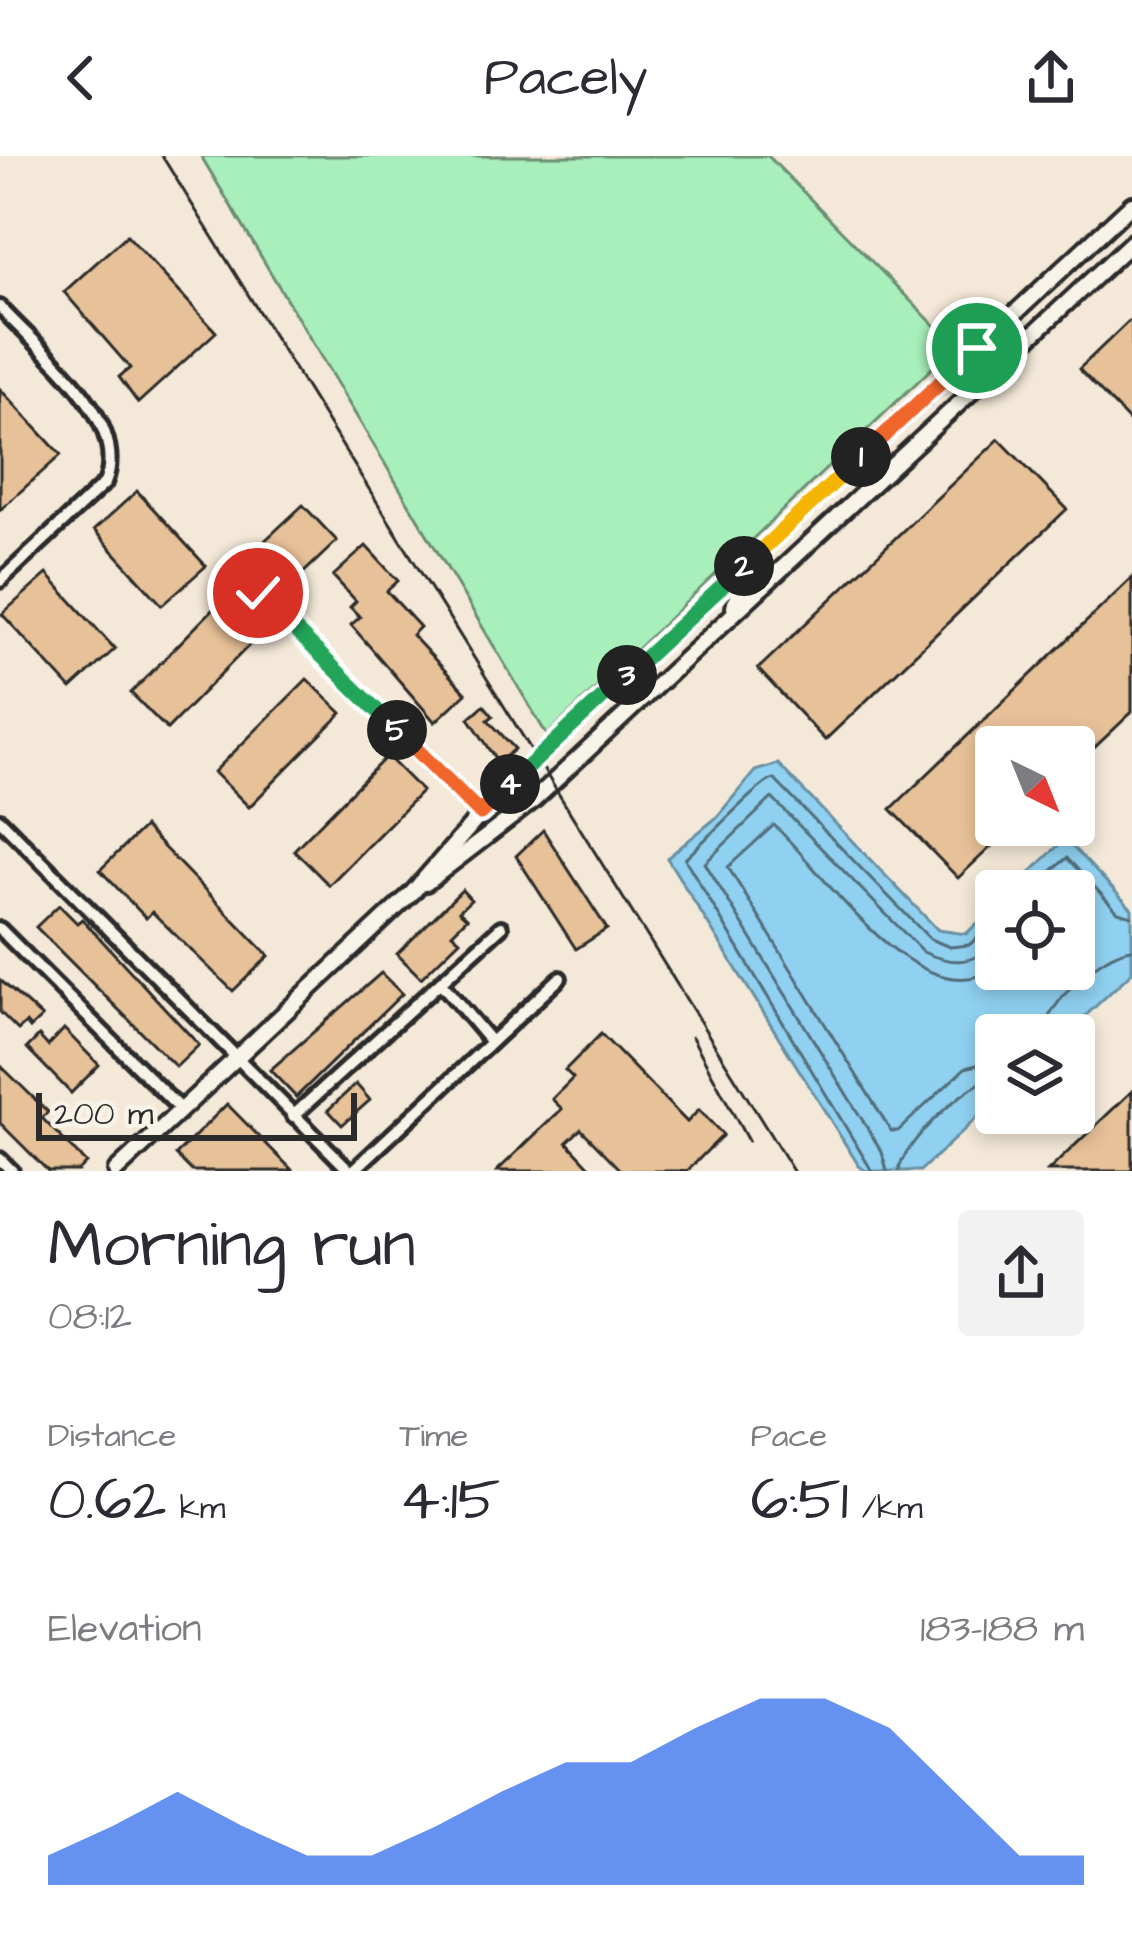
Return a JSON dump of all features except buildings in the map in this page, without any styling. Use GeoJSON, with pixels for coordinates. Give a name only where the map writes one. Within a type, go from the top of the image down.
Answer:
{"type":"FeatureCollection","features":[{"type":"Feature","properties":{"kind":"street"},"geometry":{"type":"LineString","coordinates":[[116,1171],[412,893],[480,813],[1132,204]]}},
{"type":"Feature","properties":{"kind":"street"},"geometry":{"type":"LineString","coordinates":[[412,893],[502,829],[1132,242]]}},
{"type":"Feature","properties":{"kind":"street"},"geometry":{"type":"LineString","coordinates":[[0,308],[105,422],[113,462],[105,483],[0,581]]}},
{"type":"Feature","properties":{"kind":"street"},"geometry":{"type":"LineString","coordinates":[[729,617],[744,584],[746,564]]}},
{"type":"Feature","properties":{"kind":"street"},"geometry":{"type":"LineString","coordinates":[[258,593],[480,813]]}},
{"type":"Feature","properties":{"kind":"street"},"geometry":{"type":"LineString","coordinates":[[0,820],[234,1060],[352,1171],[560,978]]}},
{"type":"Feature","properties":{"kind":"street"},"geometry":{"type":"LineString","coordinates":[[293,1116],[501,927]]}},
{"type":"Feature","properties":{"kind":"street"},"geometry":{"type":"LineString","coordinates":[[0,929],[181,1110]]}},
{"type":"Feature","properties":{"kind":"street"},"geometry":{"type":"LineString","coordinates":[[441,982],[491,1042]]}},
{"type":"Feature","properties":{"kind":"street"},"geometry":{"type":"LineString","coordinates":[[0,1159],[12,1171]]}},
{"type":"Feature","properties":{"kind":"green space"},"geometry":{"type":"Polygon","coordinates":[[[201,156],[768,156],[955,346],[547,735],[201,156]]]}},
{"type":"Feature","properties":{"kind":"water"},"geometry":{"type":"Polygon","coordinates":[[[778,764],[938,930],[966,934],[975,925],[975,990],[1095,990],[1095,870],[1132,909],[1132,972],[1087,1014],[975,1014],[975,1120],[920,1171],[866,1171],[859,1166],[667,858],[716,818],[755,771],[778,764]]]}},
{"type":"Feature","properties":{"kind":"water"},"geometry":{"type":"Polygon","coordinates":[[[1058,846],[1072,846],[1095,870],[1033,870],[1058,846]]]}},
{"type":"Feature","properties":{"kind":"railway"},"geometry":{"type":"LineString","coordinates":[[162,156],[793,1171]]}},
{"type":"Feature","properties":{"kind":"railway"},"geometry":{"type":"LineString","coordinates":[[692,1037],[748,1141]]}},
{"type":"Feature","properties":{"kind":"route"},"geometry":{"type":"LineString","coordinates":[[258,593],[480,813],[977,348]]}}]}
